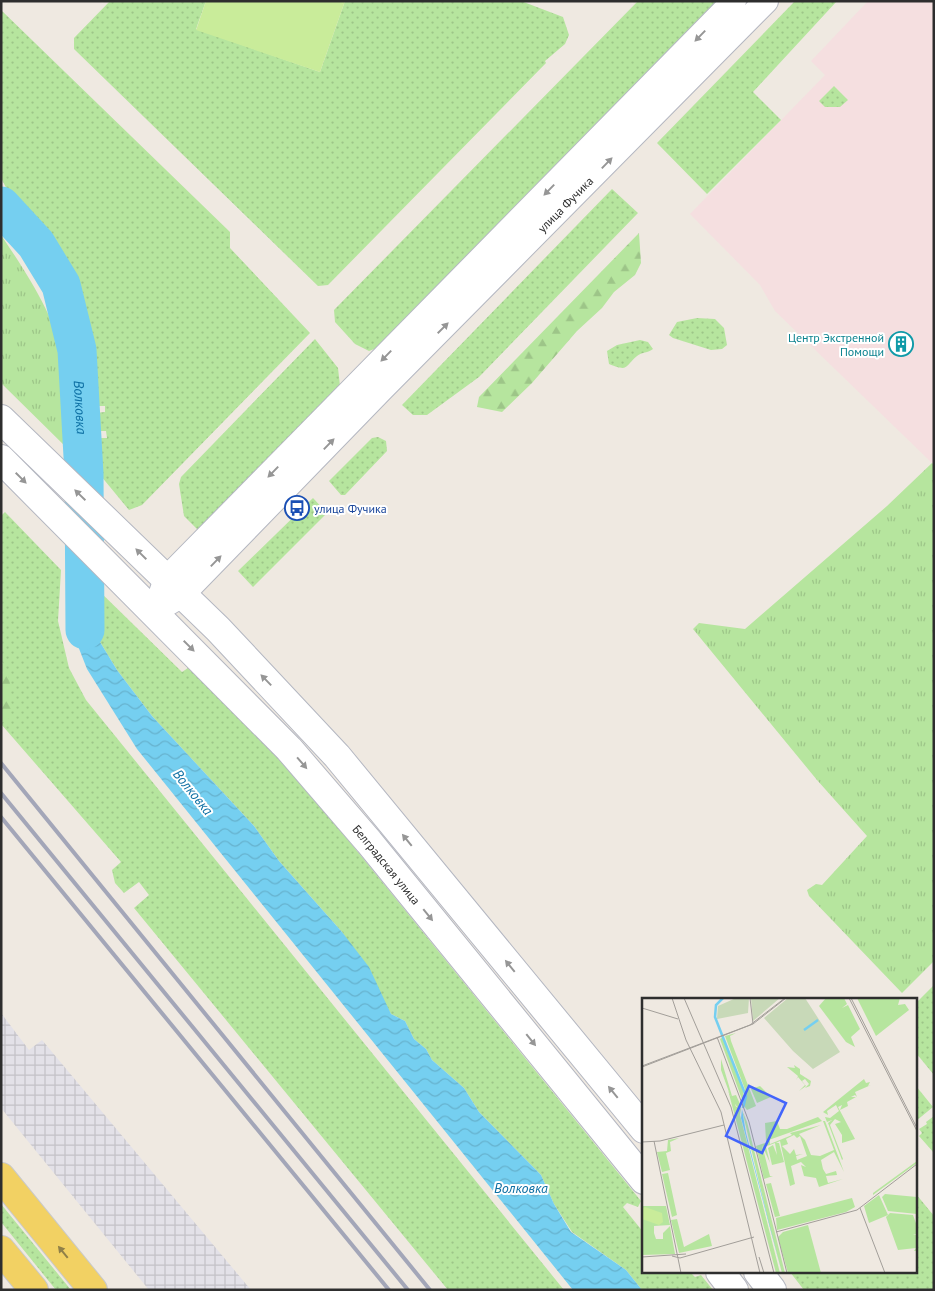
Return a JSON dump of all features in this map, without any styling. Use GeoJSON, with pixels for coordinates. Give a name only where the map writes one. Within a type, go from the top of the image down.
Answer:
{"type":"FeatureCollection","features":[{"type":"Feature","properties":{"kind":"main road"},"geometry":{"type":"LineString","coordinates":[[1,1177],[93,1290]]}},
{"type":"Feature","properties":{"kind":"main road"},"geometry":{"type":"LineString","coordinates":[[1,1250],[34,1290]]}},
{"type":"Feature","properties":{"kind":"street","name":"улица Фучика"},"geometry":{"type":"LineString","coordinates":[[154,612],[174,587],[734,1]]}},
{"type":"Feature","properties":{"kind":"street","name":"улица Фучика"},"geometry":{"type":"LineString","coordinates":[[174,587],[387,384],[766,1]]}},
{"type":"Feature","properties":{"kind":"street"},"geometry":{"type":"LineString","coordinates":[[1,419],[218,629],[337,756],[642,1127]]}},
{"type":"Feature","properties":{"kind":"street","name":"Белградская улица"},"geometry":{"type":"LineString","coordinates":[[1,458],[264,721],[322,785],[642,1178]]}},
{"type":"Feature","properties":{"kind":"street"},"geometry":{"type":"LineString","coordinates":[[722,1274],[734,1290]]}},
{"type":"Feature","properties":{"kind":"street"},"geometry":{"type":"LineString","coordinates":[[760,1274],[772,1290]]}},
{"type":"Feature","properties":{"kind":"shaded area"},"geometry":{"type":"Polygon","coordinates":[[[868,1],[934,1],[934,465],[775,311],[760,285],[690,214],[825,75],[811,61],[868,1]]]}},
{"type":"Feature","properties":{"kind":"shaded area"},"geometry":{"type":"Polygon","coordinates":[[[1,1013],[29,1050],[42,1040],[251,1290],[149,1290],[1,1108],[1,1013]]]}},
{"type":"Feature","properties":{"kind":"green space"},"geometry":{"type":"Polygon","coordinates":[[[110,1],[206,1],[196,29],[320,72],[345,1],[521,1],[563,17],[569,35],[565,44],[545,61],[546,63],[328,285],[318,286],[74,49],[74,38],[110,1]]]}},
{"type":"Feature","properties":{"kind":"green space"},"geometry":{"type":"Polygon","coordinates":[[[206,1],[345,1],[320,72],[196,30],[206,1]]]}},
{"type":"Feature","properties":{"kind":"green space"},"geometry":{"type":"Polygon","coordinates":[[[638,1],[717,1],[377,348],[369,351],[355,344],[335,322],[334,310],[638,1]]]}},
{"type":"Feature","properties":{"kind":"green space"},"geometry":{"type":"Polygon","coordinates":[[[795,1],[837,1],[753,92],[781,120],[707,194],[657,143],[795,1]]]}},
{"type":"Feature","properties":{"kind":"green space"},"geometry":{"type":"Polygon","coordinates":[[[1,10],[230,232],[230,248],[310,333],[142,505],[129,510],[96,470],[95,438],[107,438],[106,431],[94,431],[95,413],[105,412],[105,406],[94,406],[92,350],[81,301],[57,255],[14,203],[1,178],[1,10]]]}},
{"type":"Feature","properties":{"kind":"green space"},"geometry":{"type":"Polygon","coordinates":[[[834,86],[848,100],[840,107],[825,107],[819,101],[834,86]]]}},
{"type":"Feature","properties":{"kind":"green space"},"geometry":{"type":"Polygon","coordinates":[[[612,189],[638,213],[479,377],[427,415],[413,415],[402,405],[612,189]]]}},
{"type":"Feature","properties":{"kind":"green space"},"geometry":{"type":"Polygon","coordinates":[[[639,233],[641,263],[635,275],[614,292],[602,308],[577,331],[532,383],[502,412],[477,407],[479,397],[639,233]]]}},
{"type":"Feature","properties":{"kind":"green space"},"geometry":{"type":"Polygon","coordinates":[[[1,235],[40,298],[49,315],[62,350],[69,388],[70,451],[1,383],[1,235]]]}},
{"type":"Feature","properties":{"kind":"green space"},"geometry":{"type":"Polygon","coordinates":[[[697,318],[715,319],[724,328],[727,345],[722,349],[711,350],[669,335],[677,322],[697,318]]]}},
{"type":"Feature","properties":{"kind":"green space"},"geometry":{"type":"Polygon","coordinates":[[[315,339],[338,368],[340,386],[199,531],[184,516],[179,484],[181,477],[315,339]]]}},
{"type":"Feature","properties":{"kind":"green space"},"geometry":{"type":"Polygon","coordinates":[[[640,340],[648,342],[653,349],[639,355],[626,367],[620,368],[609,364],[607,351],[617,345],[640,340]]]}},
{"type":"Feature","properties":{"kind":"green space"},"geometry":{"type":"Polygon","coordinates":[[[378,437],[386,441],[387,451],[345,495],[341,495],[329,481],[372,438],[378,437]]]}},
{"type":"Feature","properties":{"kind":"green space"},"geometry":{"type":"Polygon","coordinates":[[[932,463],[934,465],[934,961],[902,993],[809,896],[807,890],[816,884],[822,885],[867,836],[817,780],[693,629],[699,623],[745,629],[887,506],[932,463]]]}},
{"type":"Feature","properties":{"kind":"green space"},"geometry":{"type":"Polygon","coordinates":[[[313,498],[326,512],[325,515],[253,587],[238,571],[313,498]]]}},
{"type":"Feature","properties":{"kind":"green space"},"geometry":{"type":"Polygon","coordinates":[[[5,512],[61,570],[58,621],[69,668],[86,700],[564,1290],[448,1290],[134,908],[149,895],[139,882],[124,893],[115,883],[112,870],[121,862],[1,724],[1,516],[5,512]]]}},
{"type":"Feature","properties":{"kind":"green space"},"geometry":{"type":"Polygon","coordinates":[[[95,587],[182,672],[188,668],[204,683],[251,729],[310,793],[641,1201],[638,1207],[627,1203],[623,1207],[642,1231],[642,1274],[692,1274],[695,1277],[701,1275],[713,1290],[642,1290],[626,1270],[572,1232],[554,1204],[541,1175],[479,1112],[464,1088],[432,1060],[426,1049],[414,1039],[405,1021],[391,1014],[342,932],[279,861],[254,826],[152,716],[117,670],[94,632],[93,606],[95,587]]]}},
{"type":"Feature","properties":{"kind":"green space"},"geometry":{"type":"Polygon","coordinates":[[[1,660],[8,674],[11,717],[1,723],[1,660]]]}},
{"type":"Feature","properties":{"kind":"green space"},"geometry":{"type":"Polygon","coordinates":[[[934,985],[934,1075],[918,1055],[918,1001],[934,985]]]}},
{"type":"Feature","properties":{"kind":"green space"},"geometry":{"type":"Polygon","coordinates":[[[918,1088],[933,1107],[918,1119],[918,1088]]]}},
{"type":"Feature","properties":{"kind":"green space"},"geometry":{"type":"Polygon","coordinates":[[[934,1116],[934,1153],[919,1136],[922,1133],[919,1129],[934,1116]]]}},
{"type":"Feature","properties":{"kind":"green space"},"geometry":{"type":"Polygon","coordinates":[[[918,1196],[934,1216],[934,1290],[804,1290],[792,1274],[918,1274],[918,1196]]]}},
{"type":"Feature","properties":{"kind":"green space"},"geometry":{"type":"Polygon","coordinates":[[[1,1204],[71,1290],[56,1290],[1,1222],[1,1204]]]}},
{"type":"Feature","properties":{"kind":"water","name":"Волковка"},"geometry":{"type":"Polygon","coordinates":[[[73,570],[79,571],[95,587],[93,606],[94,632],[117,670],[152,716],[254,826],[279,861],[342,932],[369,967],[391,1014],[405,1021],[414,1039],[426,1049],[432,1060],[464,1088],[479,1112],[541,1175],[554,1204],[571,1232],[626,1270],[642,1290],[573,1290],[137,749],[87,669],[78,646],[73,570]]]}},
{"type":"Feature","properties":{"kind":"waterway","name":"Волковка"},"geometry":{"type":"LineString","coordinates":[[1,206],[36,244],[61,285],[77,350],[84,474],[85,630]]}},
{"type":"Feature","properties":{"kind":"railway"},"geometry":{"type":"LineString","coordinates":[[1,763],[430,1290]]}},
{"type":"Feature","properties":{"kind":"railway"},"geometry":{"type":"LineString","coordinates":[[1,793],[408,1290]]}},
{"type":"Feature","properties":{"kind":"railway"},"geometry":{"type":"LineString","coordinates":[[1,817],[389,1290]]}},
{"type":"Feature","properties":{"kind":"place","name":"Центр Экстренной Помощи"},"geometry":{"type":"Point","coordinates":[901,344]}},
{"type":"Feature","properties":{"kind":"place","name":"улица Фучика"},"geometry":{"type":"Point","coordinates":[297,508]}}]}
